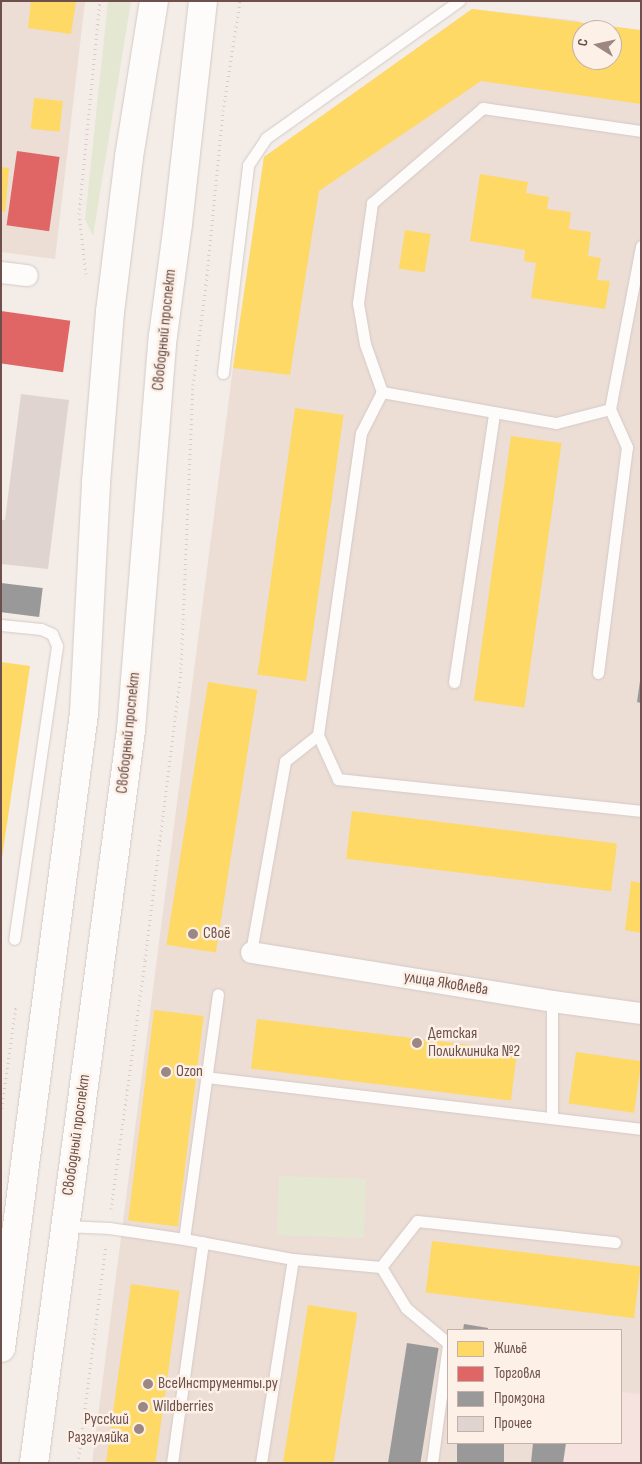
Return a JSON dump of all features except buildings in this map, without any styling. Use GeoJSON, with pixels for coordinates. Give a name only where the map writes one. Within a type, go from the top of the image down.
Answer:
{"type":"FeatureCollection","features":[{"type":"Feature","properties":{"kind":"main road"},"geometry":{"type":"LineString","coordinates":[[1,1348],[84,713],[96,482],[110,312],[129,157],[154,1]]}},
{"type":"Feature","properties":{"kind":"main road","name":"Свободный проспект"},"geometry":{"type":"LineString","coordinates":[[34,1463],[131,730],[163,336],[178,224],[203,1]]}},
{"type":"Feature","properties":{"kind":"street"},"geometry":{"type":"LineString","coordinates":[[1,272],[27,275]]}},
{"type":"Feature","properties":{"kind":"street","name":"улица Яковлева"},"geometry":{"type":"LineString","coordinates":[[251,952],[552,1001],[641,1013]]}},
{"type":"Feature","properties":{"kind":"lane"},"geometry":{"type":"LineString","coordinates":[[223,374],[248,166],[266,138],[459,1]]}},
{"type":"Feature","properties":{"kind":"lane"},"geometry":{"type":"LineString","coordinates":[[641,132],[483,108],[372,203],[358,303],[364,344],[382,392],[361,433],[318,735],[338,778],[641,811]]}},
{"type":"Feature","properties":{"kind":"lane"},"geometry":{"type":"LineString","coordinates":[[598,673],[627,447],[610,409],[641,247]]}},
{"type":"Feature","properties":{"kind":"lane"},"geometry":{"type":"LineString","coordinates":[[382,392],[556,423],[610,409]]}},
{"type":"Feature","properties":{"kind":"lane"},"geometry":{"type":"LineString","coordinates":[[454,682],[494,413]]}},
{"type":"Feature","properties":{"kind":"lane"},"geometry":{"type":"LineString","coordinates":[[1,625],[41,629],[52,634],[57,646],[14,939]]}},
{"type":"Feature","properties":{"kind":"lane"},"geometry":{"type":"LineString","coordinates":[[251,952],[285,761],[318,735]]}},
{"type":"Feature","properties":{"kind":"lane"},"geometry":{"type":"LineString","coordinates":[[184,1239],[218,994]]}},
{"type":"Feature","properties":{"kind":"lane"},"geometry":{"type":"LineString","coordinates":[[552,1001],[552,1117]]}},
{"type":"Feature","properties":{"kind":"lane"},"geometry":{"type":"LineString","coordinates":[[206,1077],[641,1129]]}},
{"type":"Feature","properties":{"kind":"lane"},"geometry":{"type":"LineString","coordinates":[[381,1267],[418,1221],[615,1242]]}},
{"type":"Feature","properties":{"kind":"lane"},"geometry":{"type":"LineString","coordinates":[[65,1226],[109,1228],[204,1242],[293,1259],[381,1267]]}},
{"type":"Feature","properties":{"kind":"lane"},"geometry":{"type":"LineString","coordinates":[[172,1463],[204,1242]]}},
{"type":"Feature","properties":{"kind":"lane"},"geometry":{"type":"LineString","coordinates":[[261,1463],[293,1259]]}},
{"type":"Feature","properties":{"kind":"lane"},"geometry":{"type":"LineString","coordinates":[[381,1267],[406,1308],[447,1343]]}},
{"type":"Feature","properties":{"kind":"lane"},"geometry":{"type":"LineString","coordinates":[[432,1463],[447,1351]]}},
{"type":"Feature","properties":{"kind":"path"},"geometry":{"type":"LineString","coordinates":[[86,282],[80,214],[100,1]]}},
{"type":"Feature","properties":{"kind":"path"},"geometry":{"type":"LineString","coordinates":[[78,1463],[145,960],[181,669],[193,385],[206,285],[222,111],[240,1]]}},
{"type":"Feature","properties":{"kind":"shaded area"},"geometry":{"type":"Polygon","coordinates":[[[1,1],[85,1],[55,259],[1,252],[1,1]]]}},
{"type":"Feature","properties":{"kind":"shaded area"},"geometry":{"type":"Polygon","coordinates":[[[472,9],[572,20],[572,70],[622,70],[622,58],[641,55],[641,1463],[92,1463],[233,368],[264,157],[472,9]]]}},
{"type":"Feature","properties":{"kind":"shaded area"},"geometry":{"type":"Polygon","coordinates":[[[622,1392],[641,1394],[641,1463],[563,1463],[566,1444],[622,1444],[622,1392]]]}},
{"type":"Feature","properties":{"kind":"green space"},"geometry":{"type":"Polygon","coordinates":[[[108,1],[131,1],[93,236],[85,219],[108,1]]]}},
{"type":"Feature","properties":{"kind":"green space"},"geometry":{"type":"Polygon","coordinates":[[[279,1176],[366,1179],[364,1238],[277,1235],[279,1176]]]}},
{"type":"Feature","properties":{"kind":"place","name":"Своё"},"geometry":{"type":"Point","coordinates":[193,934]}},
{"type":"Feature","properties":{"kind":"place","name":"Детская Поликлиника №2"},"geometry":{"type":"Point","coordinates":[417,1043]}},
{"type":"Feature","properties":{"kind":"place","name":"Ozon"},"geometry":{"type":"Point","coordinates":[166,1072]}},
{"type":"Feature","properties":{"kind":"place","name":"ВсеИнструменты.ру"},"geometry":{"type":"Point","coordinates":[148,1384]}},
{"type":"Feature","properties":{"kind":"place","name":"Wildberries"},"geometry":{"type":"Point","coordinates":[143,1407]}},
{"type":"Feature","properties":{"kind":"place","name":"Русский Разгуляйка"},"geometry":{"type":"Point","coordinates":[139,1429]}}]}
